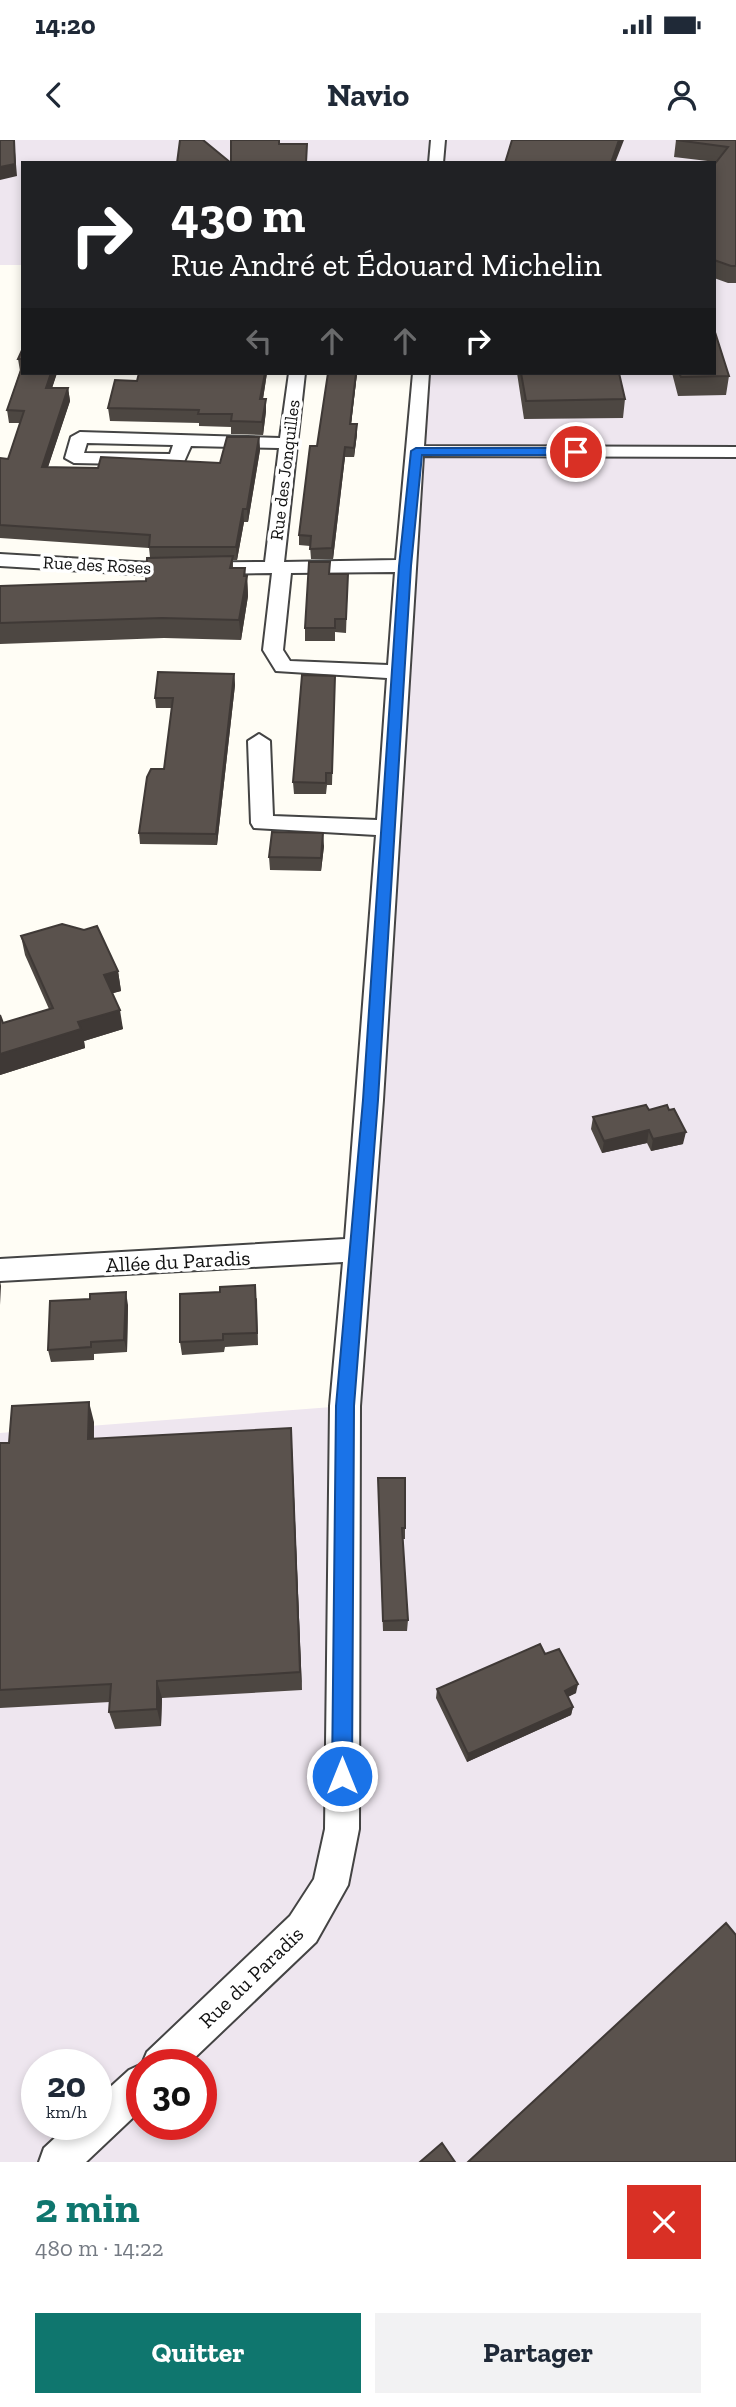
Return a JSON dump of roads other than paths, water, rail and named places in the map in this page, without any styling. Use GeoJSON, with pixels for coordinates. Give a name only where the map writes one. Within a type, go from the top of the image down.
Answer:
{"type":"FeatureCollection","features":[{"type":"Feature","properties":{"kind":"street"},"geometry":{"type":"LineString","coordinates":[[436,161],[438,140]]}},
{"type":"Feature","properties":{"kind":"street","name":"Rue des Jonquilles"},"geometry":{"type":"LineString","coordinates":[[297,375],[286,443],[273,650],[283,667],[398,672]]}},
{"type":"Feature","properties":{"kind":"street","name":"Rue du Paradis"},"geometry":{"type":"LineString","coordinates":[[177,2049],[303,1929],[330,1885],[342,1829],[345,1406],[421,375]]}},
{"type":"Feature","properties":{"kind":"street"},"geometry":{"type":"LineString","coordinates":[[184,440],[177,460],[74,458],[80,438],[184,440],[286,443]]}},
{"type":"Feature","properties":{"kind":"street"},"geometry":{"type":"LineString","coordinates":[[416,451],[736,452]]}},
{"type":"Feature","properties":{"kind":"street","name":"Rue des Roses"},"geometry":{"type":"LineString","coordinates":[[0,560],[152,569],[405,566]]}},
{"type":"Feature","properties":{"kind":"street"},"geometry":{"type":"LineString","coordinates":[[259,741],[262,823],[389,828]]}},
{"type":"Feature","properties":{"kind":"street","name":"Allée du Paradis"},"geometry":{"type":"LineString","coordinates":[[0,1270],[356,1250]]}},
{"type":"Feature","properties":{"kind":"street"},"geometry":{"type":"LineString","coordinates":[[58,2162],[126,2098]]}}]}
